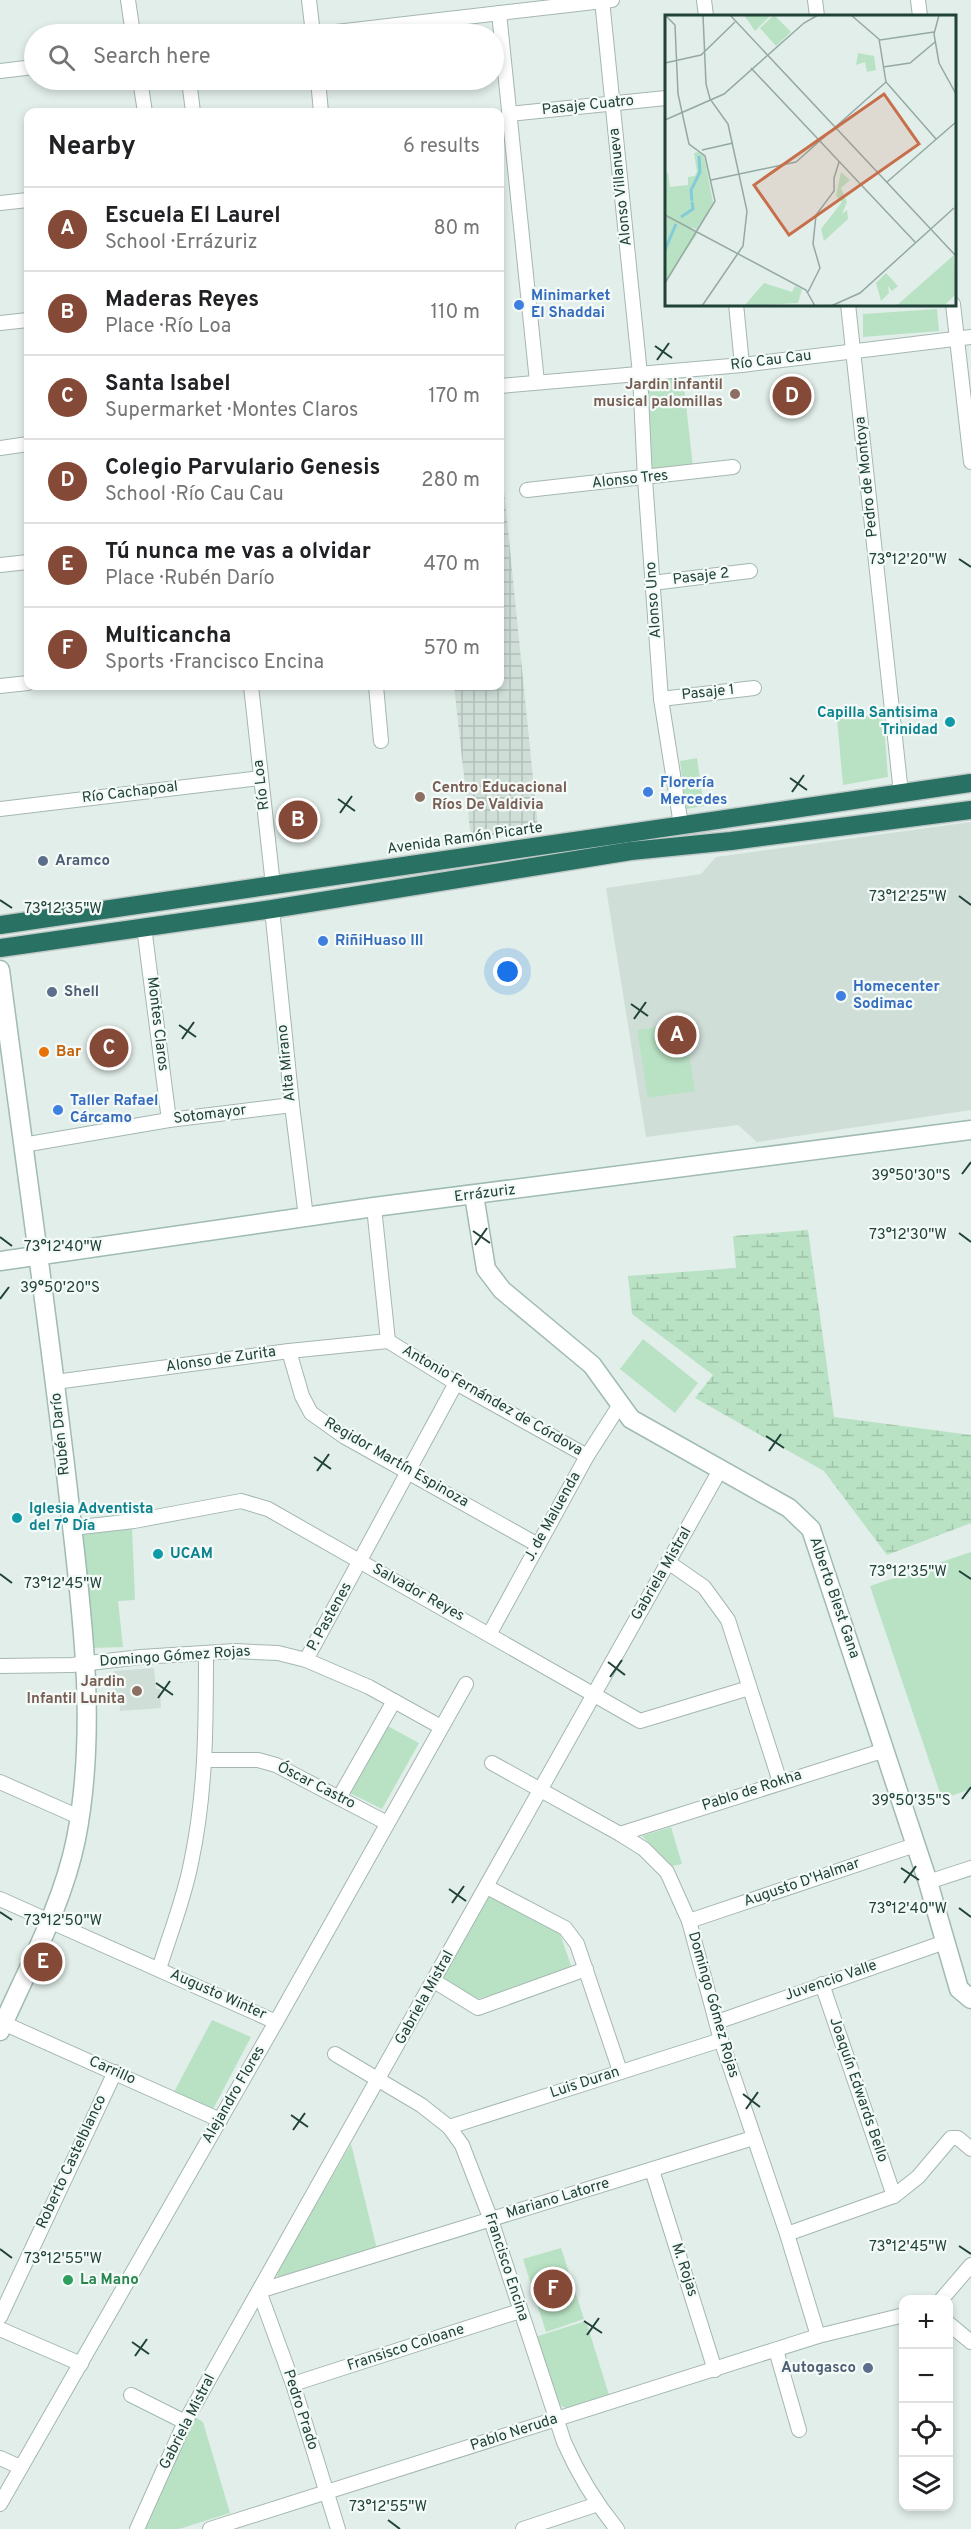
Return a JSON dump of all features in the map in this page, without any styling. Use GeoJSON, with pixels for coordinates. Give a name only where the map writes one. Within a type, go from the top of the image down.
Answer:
{"type":"FeatureCollection","features":[{"type":"Feature","properties":{"kind":"highway","name":"Avenida Ramón Picarte"},"geometry":{"type":"LineString","coordinates":[[0,925],[971,783]]}},
{"type":"Feature","properties":{"kind":"highway"},"geometry":{"type":"LineString","coordinates":[[0,948],[272,909],[631,851],[743,840],[971,810]]}},
{"type":"Feature","properties":{"kind":"street"},"geometry":{"type":"LineString","coordinates":[[128,0],[132,24]]}},
{"type":"Feature","properties":{"kind":"street"},"geometry":{"type":"LineString","coordinates":[[309,0],[312,24]]}},
{"type":"Feature","properties":{"kind":"street"},"geometry":{"type":"LineString","coordinates":[[405,24],[605,0]]}},
{"type":"Feature","properties":{"kind":"street","name":"Alonso Villanueva"},"geometry":{"type":"LineString","coordinates":[[605,0],[640,374]]}},
{"type":"Feature","properties":{"kind":"street"},"geometry":{"type":"LineString","coordinates":[[704,0],[706,15]]}},
{"type":"Feature","properties":{"kind":"street"},"geometry":{"type":"LineString","coordinates":[[815,0],[817,15]]}},
{"type":"Feature","properties":{"kind":"street"},"geometry":{"type":"LineString","coordinates":[[918,0],[920,15]]}},
{"type":"Feature","properties":{"kind":"street"},"geometry":{"type":"LineString","coordinates":[[499,13],[500,24]]}},
{"type":"Feature","properties":{"kind":"street"},"geometry":{"type":"LineString","coordinates":[[504,64],[537,382]]}},
{"type":"Feature","properties":{"kind":"street"},"geometry":{"type":"LineString","coordinates":[[0,70],[24,68]]}},
{"type":"Feature","properties":{"kind":"street"},"geometry":{"type":"LineString","coordinates":[[142,90],[144,108]]}},
{"type":"Feature","properties":{"kind":"street"},"geometry":{"type":"LineString","coordinates":[[190,90],[192,108]]}},
{"type":"Feature","properties":{"kind":"street"},"geometry":{"type":"LineString","coordinates":[[319,90],[321,108]]}},
{"type":"Feature","properties":{"kind":"street","name":"Pasaje Cuatro"},"geometry":{"type":"LineString","coordinates":[[509,114],[665,98]]}},
{"type":"Feature","properties":{"kind":"street"},"geometry":{"type":"LineString","coordinates":[[0,203],[24,200]]}},
{"type":"Feature","properties":{"kind":"street"},"geometry":{"type":"LineString","coordinates":[[736,306],[742,364]]}},
{"type":"Feature","properties":{"kind":"street","name":"Pedro de Montoya"},"geometry":{"type":"LineString","coordinates":[[848,306],[901,793]]}},
{"type":"Feature","properties":{"kind":"street"},"geometry":{"type":"LineString","coordinates":[[954,306],[964,338],[971,462]]}},
{"type":"Feature","properties":{"kind":"street"},"geometry":{"type":"LineString","coordinates":[[0,323],[24,320]]}},
{"type":"Feature","properties":{"kind":"street","name":"Río Cau Cau"},"geometry":{"type":"LineString","coordinates":[[504,386],[742,364],[964,338]]}},
{"type":"Feature","properties":{"kind":"street","name":"Alonso Uno"},"geometry":{"type":"LineString","coordinates":[[640,374],[661,699],[681,825]]}},
{"type":"Feature","properties":{"kind":"street"},"geometry":{"type":"LineString","coordinates":[[0,448],[24,445]]}},
{"type":"Feature","properties":{"kind":"street","name":"Alonso Tres"},"geometry":{"type":"LineString","coordinates":[[527,490],[645,479],[733,467]]}},
{"type":"Feature","properties":{"kind":"street"},"geometry":{"type":"LineString","coordinates":[[0,565],[24,562]]}},
{"type":"Feature","properties":{"kind":"street","name":"Pasaje 2"},"geometry":{"type":"LineString","coordinates":[[652,583],[750,571]]}},
{"type":"Feature","properties":{"kind":"street"},"geometry":{"type":"LineString","coordinates":[[0,686],[24,683]]}},
{"type":"Feature","properties":{"kind":"street","name":"Pasaje 1"},"geometry":{"type":"LineString","coordinates":[[661,699],[754,688]]}},
{"type":"Feature","properties":{"kind":"street","name":"Río Loa"},"geometry":{"type":"LineString","coordinates":[[251,690],[273,885]]}},
{"type":"Feature","properties":{"kind":"street"},"geometry":{"type":"LineString","coordinates":[[376,690],[381,741]]}},
{"type":"Feature","properties":{"kind":"street","name":"Río Cachapoal"},"geometry":{"type":"LineString","coordinates":[[0,808],[260,778]]}},
{"type":"Feature","properties":{"kind":"street","name":"Alta Mirano"},"geometry":{"type":"LineString","coordinates":[[272,909],[306,1217]]}},
{"type":"Feature","properties":{"kind":"street","name":"Montes Claros"},"geometry":{"type":"LineString","coordinates":[[144,927],[169,1120]]}},
{"type":"Feature","properties":{"kind":"street","name":"Rubén Darío"},"geometry":{"type":"LineString","coordinates":[[0,970],[55,1382],[72,1528],[88,1724],[79,1817],[67,1874],[2,2027]]}},
{"type":"Feature","properties":{"kind":"street","name":"Sotomayor"},"geometry":{"type":"LineString","coordinates":[[23,1145],[169,1120],[292,1105]]}},
{"type":"Feature","properties":{"kind":"street","name":"Errázuriz"},"geometry":{"type":"LineString","coordinates":[[0,1261],[374,1207],[971,1130]]}},
{"type":"Feature","properties":{"kind":"street","name":"Alberto Blest Gana"},"geometry":{"type":"LineString","coordinates":[[474,1195],[486,1269],[502,1290],[592,1365],[631,1419],[789,1508],[811,1529],[928,1882],[959,1989],[971,1999]]}},
{"type":"Feature","properties":{"kind":"street","name":"Antonio Fernández de Córdova"},"geometry":{"type":"LineString","coordinates":[[374,1207],[388,1341],[456,1383],[587,1456]]}},
{"type":"Feature","properties":{"kind":"street","name":"Alonso de Zurita"},"geometry":{"type":"LineString","coordinates":[[55,1382],[289,1351],[388,1341]]}},
{"type":"Feature","properties":{"kind":"street","name":"Regidor Martín Espinoza"},"geometry":{"type":"LineString","coordinates":[[289,1351],[302,1396],[311,1413],[345,1437],[538,1545]]}},
{"type":"Feature","properties":{"kind":"street","name":"P. Pastenes"},"geometry":{"type":"LineString","coordinates":[[306,1660],[456,1383]]}},
{"type":"Feature","properties":{"kind":"street","name":"J. de Maluenda"},"geometry":{"type":"LineString","coordinates":[[490,1633],[587,1456],[621,1404]]}},
{"type":"Feature","properties":{"kind":"street","name":"Gabriela Mistral"},"geometry":{"type":"LineString","coordinates":[[137,2529],[185,2422],[720,1470]]}},
{"type":"Feature","properties":{"kind":"street","name":"Salvador Reyes"},"geometry":{"type":"LineString","coordinates":[[72,1528],[134,1521],[240,1501],[268,1509],[490,1633],[640,1721],[749,1688]]}},
{"type":"Feature","properties":{"kind":"street"},"geometry":{"type":"LineString","coordinates":[[668,1562],[704,1587],[728,1620],[780,1782]]}},
{"type":"Feature","properties":{"kind":"street","name":"Domingo Gómez Rojas"},"geometry":{"type":"LineString","coordinates":[[0,1666],[84,1664],[141,1657],[264,1651],[306,1660],[369,1687],[441,1727]]}},
{"type":"Feature","properties":{"kind":"street"},"geometry":{"type":"LineString","coordinates":[[0,1899],[159,1969],[191,1865],[206,1760],[206,1653]]}},
{"type":"Feature","properties":{"kind":"street","name":"Alejandro Flores"},"geometry":{"type":"LineString","coordinates":[[0,2504],[276,2022],[466,1684]]}},
{"type":"Feature","properties":{"kind":"street"},"geometry":{"type":"LineString","coordinates":[[339,1798],[394,1701]]}},
{"type":"Feature","properties":{"kind":"street","name":"Pablo de Rokha"},"geometry":{"type":"LineString","coordinates":[[620,1834],[885,1750]]}},
{"type":"Feature","properties":{"kind":"street","name":"Óscar Castro"},"geometry":{"type":"LineString","coordinates":[[206,1760],[258,1760],[276,1765],[387,1823]]}},
{"type":"Feature","properties":{"kind":"street","name":"Domingo Gómez Rojas"},"geometry":{"type":"LineString","coordinates":[[492,1763],[620,1834],[644,1849],[667,1872],[689,1921],[721,2040],[787,2234],[818,2336]]}},
{"type":"Feature","properties":{"kind":"street"},"geometry":{"type":"LineString","coordinates":[[0,1782],[79,1817]]}},
{"type":"Feature","properties":{"kind":"street","name":"Augusto D'Halmar"},"geometry":{"type":"LineString","coordinates":[[689,1921],[915,1845]]}},
{"type":"Feature","properties":{"kind":"street"},"geometry":{"type":"LineString","coordinates":[[928,1882],[971,1868]]}},
{"type":"Feature","properties":{"kind":"street"},"geometry":{"type":"LineString","coordinates":[[486,1887],[565,1928],[577,1944],[620,2071]]}},
{"type":"Feature","properties":{"kind":"street","name":"Juvencio Valle"},"geometry":{"type":"LineString","coordinates":[[717,2022],[945,1942]]}},
{"type":"Feature","properties":{"kind":"street","name":"Augusto Winter"},"geometry":{"type":"LineString","coordinates":[[159,1969],[276,2022]]}},
{"type":"Feature","properties":{"kind":"street"},"geometry":{"type":"LineString","coordinates":[[434,1981],[478,2008],[586,1969]]}},
{"type":"Feature","properties":{"kind":"street","name":"Joaquín Edwards Bello"},"geometry":{"type":"LineString","coordinates":[[822,1984],[894,2196]]}},
{"type":"Feature","properties":{"kind":"street","name":"Carrillo"},"geometry":{"type":"LineString","coordinates":[[2,2027],[114,2072],[220,2120]]}},
{"type":"Feature","properties":{"kind":"street","name":"Luis Duran"},"geometry":{"type":"LineString","coordinates":[[449,2127],[721,2040]]}},
{"type":"Feature","properties":{"kind":"street","name":"Francisco Encina"},"geometry":{"type":"LineString","coordinates":[[335,2054],[422,2105],[449,2127],[462,2145],[491,2220],[557,2419],[577,2471],[617,2529]]}},
{"type":"Feature","properties":{"kind":"street","name":"Roberto Castelblanco"},"geometry":{"type":"LineString","coordinates":[[0,2317],[114,2072]]}},
{"type":"Feature","properties":{"kind":"street","name":"Mariano Latorre"},"geometry":{"type":"LineString","coordinates":[[259,2291],[753,2138]]}},
{"type":"Feature","properties":{"kind":"street"},"geometry":{"type":"LineString","coordinates":[[787,2234],[894,2196],[918,2177],[951,2138],[958,2138],[971,2149]]}},
{"type":"Feature","properties":{"kind":"street","name":"M. Rojas"},"geometry":{"type":"LineString","coordinates":[[652,2170],[715,2370]]}},
{"type":"Feature","properties":{"kind":"street"},"geometry":{"type":"LineString","coordinates":[[945,2295],[971,2265]]}},
{"type":"Feature","properties":{"kind":"street","name":"Pedro Prado"},"geometry":{"type":"LineString","coordinates":[[259,2291],[293,2384],[338,2529]]}},
{"type":"Feature","properties":{"kind":"street","name":"Fransisco Coloane"},"geometry":{"type":"LineString","coordinates":[[293,2384],[520,2311]]}},
{"type":"Feature","properties":{"kind":"street","name":"Pablo Neruda"},"geometry":{"type":"LineString","coordinates":[[210,2529],[818,2336],[899,2316]]}},
{"type":"Feature","properties":{"kind":"street"},"geometry":{"type":"LineString","coordinates":[[953,2327],[971,2342]]}},
{"type":"Feature","properties":{"kind":"street"},"geometry":{"type":"LineString","coordinates":[[0,2329],[81,2364]]}},
{"type":"Feature","properties":{"kind":"street"},"geometry":{"type":"LineString","coordinates":[[776,2350],[800,2430]]}},
{"type":"Feature","properties":{"kind":"street"},"geometry":{"type":"LineString","coordinates":[[130,2395],[185,2422]]}},
{"type":"Feature","properties":{"kind":"street"},"geometry":{"type":"LineString","coordinates":[[0,2458],[20,2467]]}},
{"type":"Feature","properties":{"kind":"street"},"geometry":{"type":"LineString","coordinates":[[523,2529],[598,2504]]}},
{"type":"Feature","properties":{"kind":"shaded area"},"geometry":{"type":"Polygon","coordinates":[[[504,490],[538,828],[471,839],[454,690],[504,690],[504,490]]]}},
{"type":"Feature","properties":{"kind":"shaded area"},"geometry":{"type":"Polygon","coordinates":[[[971,822],[971,1110],[757,1142],[738,1125],[646,1137],[606,888],[701,874],[716,857],[971,822]]]}},
{"type":"Feature","properties":{"kind":"shaded area","name":"Jardin Infantil Lunita"},"geometry":{"type":"Polygon","coordinates":[[[154,1668],[156,1689],[160,1689],[161,1708],[120,1711],[119,1694],[115,1694],[114,1671],[154,1668]]]}},
{"type":"Feature","properties":{"kind":"green space"},"geometry":{"type":"Polygon","coordinates":[[[937,309],[939,331],[863,337],[863,314],[937,309]]]}},
{"type":"Feature","properties":{"kind":"green space"},"geometry":{"type":"Polygon","coordinates":[[[683,377],[693,467],[652,470],[648,381],[683,377]]]}},
{"type":"Feature","properties":{"kind":"green space"},"geometry":{"type":"Polygon","coordinates":[[[883,714],[888,777],[843,785],[837,719],[883,714]]]}},
{"type":"Feature","properties":{"kind":"green space"},"geometry":{"type":"Polygon","coordinates":[[[697,758],[704,806],[686,809],[680,761],[697,758]]]}},
{"type":"Feature","properties":{"kind":"green space"},"geometry":{"type":"Polygon","coordinates":[[[684,1023],[695,1091],[648,1098],[637,1030],[684,1023]]]}},
{"type":"Feature","properties":{"kind":"green space"},"geometry":{"type":"Polygon","coordinates":[[[808,1230],[834,1417],[971,1435],[971,1523],[887,1555],[824,1471],[695,1398],[713,1375],[632,1314],[628,1276],[736,1268],[733,1236],[808,1230]]]}},
{"type":"Feature","properties":{"kind":"green space"},"geometry":{"type":"Polygon","coordinates":[[[643,1339],[698,1383],[675,1413],[620,1369],[643,1339]]]}},
{"type":"Feature","properties":{"kind":"green space"},"geometry":{"type":"Polygon","coordinates":[[[132,1527],[135,1600],[118,1601],[123,1647],[90,1648],[78,1534],[132,1527]]]}},
{"type":"Feature","properties":{"kind":"green space"},"geometry":{"type":"Polygon","coordinates":[[[971,1552],[971,1789],[942,1799],[870,1586],[971,1552]]]}},
{"type":"Feature","properties":{"kind":"green space"},"geometry":{"type":"Polygon","coordinates":[[[384,1724],[419,1743],[382,1809],[346,1791],[384,1724]]]}},
{"type":"Feature","properties":{"kind":"green space"},"geometry":{"type":"Polygon","coordinates":[[[671,1827],[682,1864],[672,1866],[642,1836],[671,1827]]]}},
{"type":"Feature","properties":{"kind":"green space"},"geometry":{"type":"Polygon","coordinates":[[[491,1893],[559,1931],[573,1971],[477,1999],[442,1980],[491,1893]]]}},
{"type":"Feature","properties":{"kind":"green space"},"geometry":{"type":"Polygon","coordinates":[[[212,2020],[251,2037],[212,2111],[173,2094],[212,2020]]]}},
{"type":"Feature","properties":{"kind":"green space"},"geometry":{"type":"Polygon","coordinates":[[[351,2144],[377,2249],[281,2281],[276,2274],[351,2144]]]}},
{"type":"Feature","properties":{"kind":"green space"},"geometry":{"type":"Polygon","coordinates":[[[561,2248],[584,2319],[546,2332],[523,2259],[561,2248]]]}},
{"type":"Feature","properties":{"kind":"green space"},"geometry":{"type":"Polygon","coordinates":[[[586,2321],[609,2395],[566,2408],[555,2403],[535,2337],[586,2321]]]}},
{"type":"Feature","properties":{"kind":"green space"},"geometry":{"type":"Polygon","coordinates":[[[195,2417],[203,2422],[230,2513],[179,2529],[143,2529],[195,2417]]]}},
{"type":"Feature","properties":{"kind":"place","name":"Minimarket El Shaddai"},"geometry":{"type":"Point","coordinates":[519,305]}},
{"type":"Feature","properties":{"kind":"place","name":"Jardin infantil musical palomillas"},"geometry":{"type":"Point","coordinates":[735,394]}},
{"type":"Feature","properties":{"kind":"place","name":"Colegio Parvulario Genesis"},"geometry":{"type":"Point","coordinates":[792,396]}},
{"type":"Feature","properties":{"kind":"place","name":"Capilla Santisima Trinidad"},"geometry":{"type":"Point","coordinates":[950,722]}},
{"type":"Feature","properties":{"kind":"place","name":"Florería Mercedes"},"geometry":{"type":"Point","coordinates":[648,792]}},
{"type":"Feature","properties":{"kind":"place","name":"Centro Educacional Ríos De Valdivia"},"geometry":{"type":"Point","coordinates":[420,797]}},
{"type":"Feature","properties":{"kind":"place","name":"Maderas Reyes"},"geometry":{"type":"Point","coordinates":[298,820]}},
{"type":"Feature","properties":{"kind":"place","name":"Aramco"},"geometry":{"type":"Point","coordinates":[43,861]}},
{"type":"Feature","properties":{"kind":"place","name":"RiñiHuaso III"},"geometry":{"type":"Point","coordinates":[323,941]}},
{"type":"Feature","properties":{"kind":"place","name":"Shell"},"geometry":{"type":"Point","coordinates":[52,992]}},
{"type":"Feature","properties":{"kind":"place","name":"Homecenter Sodimac"},"geometry":{"type":"Point","coordinates":[841,996]}},
{"type":"Feature","properties":{"kind":"place","name":"Escuela El Laurel"},"geometry":{"type":"Point","coordinates":[677,1035]}},
{"type":"Feature","properties":{"kind":"place","name":"Santa Isabel"},"geometry":{"type":"Point","coordinates":[109,1048]}},
{"type":"Feature","properties":{"kind":"place","name":"Bar"},"geometry":{"type":"Point","coordinates":[44,1052]}},
{"type":"Feature","properties":{"kind":"place","name":"Taller Rafael Cárcamo"},"geometry":{"type":"Point","coordinates":[58,1110]}},
{"type":"Feature","properties":{"kind":"place","name":"Iglesia Adventista del 7° Día"},"geometry":{"type":"Point","coordinates":[17,1518]}},
{"type":"Feature","properties":{"kind":"place","name":"UCAM"},"geometry":{"type":"Point","coordinates":[158,1554]}},
{"type":"Feature","properties":{"kind":"place","name":"Jardin Infantil Lunita"},"geometry":{"type":"Point","coordinates":[137,1691]}},
{"type":"Feature","properties":{"kind":"place","name":"Tú nunca me vas a olvidar"},"geometry":{"type":"Point","coordinates":[43,1962]}},
{"type":"Feature","properties":{"kind":"place","name":"La Mano"},"geometry":{"type":"Point","coordinates":[68,2280]}},
{"type":"Feature","properties":{"kind":"place","name":"Multicancha"},"geometry":{"type":"Point","coordinates":[553,2289]}},
{"type":"Feature","properties":{"kind":"place","name":"Autogasco"},"geometry":{"type":"Point","coordinates":[868,2368]}}]}
